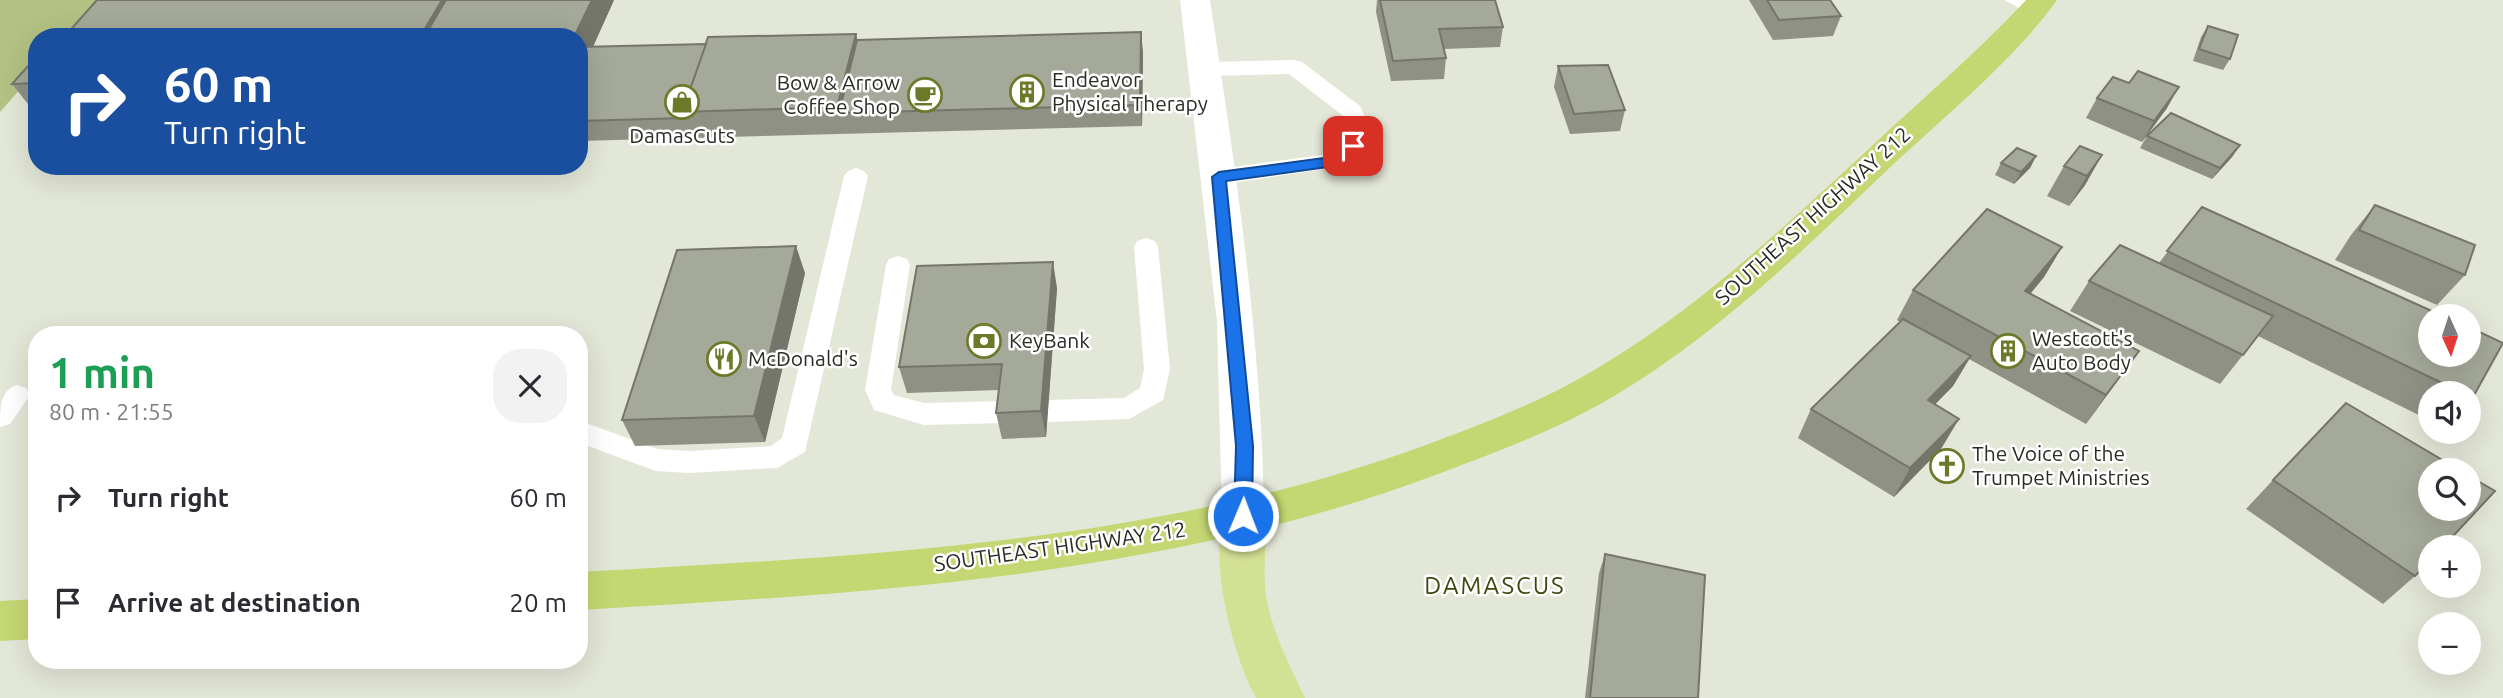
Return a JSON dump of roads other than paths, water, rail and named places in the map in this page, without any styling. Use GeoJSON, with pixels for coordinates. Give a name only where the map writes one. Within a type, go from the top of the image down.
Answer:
{"type":"FeatureCollection","features":[{"type":"Feature","properties":{"kind":"highway","name":"SOUTHEAST HIGHWAY 212"},"geometry":{"type":"LineString","coordinates":[[588,590],[769,580],[981,561],[1136,540],[1349,491],[1451,453],[1586,393],[1642,359],[1718,304],[1771,261],[2030,3]]}},
{"type":"Feature","properties":{"kind":"highway"},"geometry":{"type":"LineString","coordinates":[[0,621],[28,619]]}},
{"type":"Feature","properties":{"kind":"main road"},"geometry":{"type":"LineString","coordinates":[[1243,516],[1243,587],[1264,668],[1281,698]]}},
{"type":"Feature","properties":{"kind":"street"},"geometry":{"type":"LineString","coordinates":[[1195,0],[1219,177],[1244,446],[1243,516]]}},
{"type":"Feature","properties":{"kind":"lane"},"geometry":{"type":"LineString","coordinates":[[1205,69],[1294,67],[1352,111],[1361,132],[1344,160],[1219,177]]}},
{"type":"Feature","properties":{"kind":"lane"},"geometry":{"type":"LineString","coordinates":[[588,435],[656,460],[688,462],[777,457],[795,444],[856,176]]}},
{"type":"Feature","properties":{"kind":"lane"},"geometry":{"type":"LineString","coordinates":[[1048,411],[1129,408],[1153,393],[1157,369],[1146,247]]}},
{"type":"Feature","properties":{"kind":"lane"},"geometry":{"type":"LineString","coordinates":[[898,265],[878,390],[884,403],[924,414],[1004,412]]}},
{"type":"Feature","properties":{"kind":"place","name":"Endeavor Physical Therapy"},"geometry":{"type":"Point","coordinates":[1027,92]}},
{"type":"Feature","properties":{"kind":"place","name":"Bow & Arrow Coffee Shop"},"geometry":{"type":"Point","coordinates":[925,95]}},
{"type":"Feature","properties":{"kind":"place","name":"DamasCuts"},"geometry":{"type":"Point","coordinates":[682,102]}},
{"type":"Feature","properties":{"kind":"place","name":"KeyBank"},"geometry":{"type":"Point","coordinates":[984,341]}},
{"type":"Feature","properties":{"kind":"place","name":"Westcott's Auto Body"},"geometry":{"type":"Point","coordinates":[2008,351]}},
{"type":"Feature","properties":{"kind":"place","name":"McDonald's"},"geometry":{"type":"Point","coordinates":[724,359]}},
{"type":"Feature","properties":{"kind":"place","name":"The Voice of the Trumpet Ministries"},"geometry":{"type":"Point","coordinates":[1947,466]}},
{"type":"Feature","properties":{"kind":"district","name":"DAMASCUS"},"geometry":{"type":"Point","coordinates":[1495,586]}}]}
